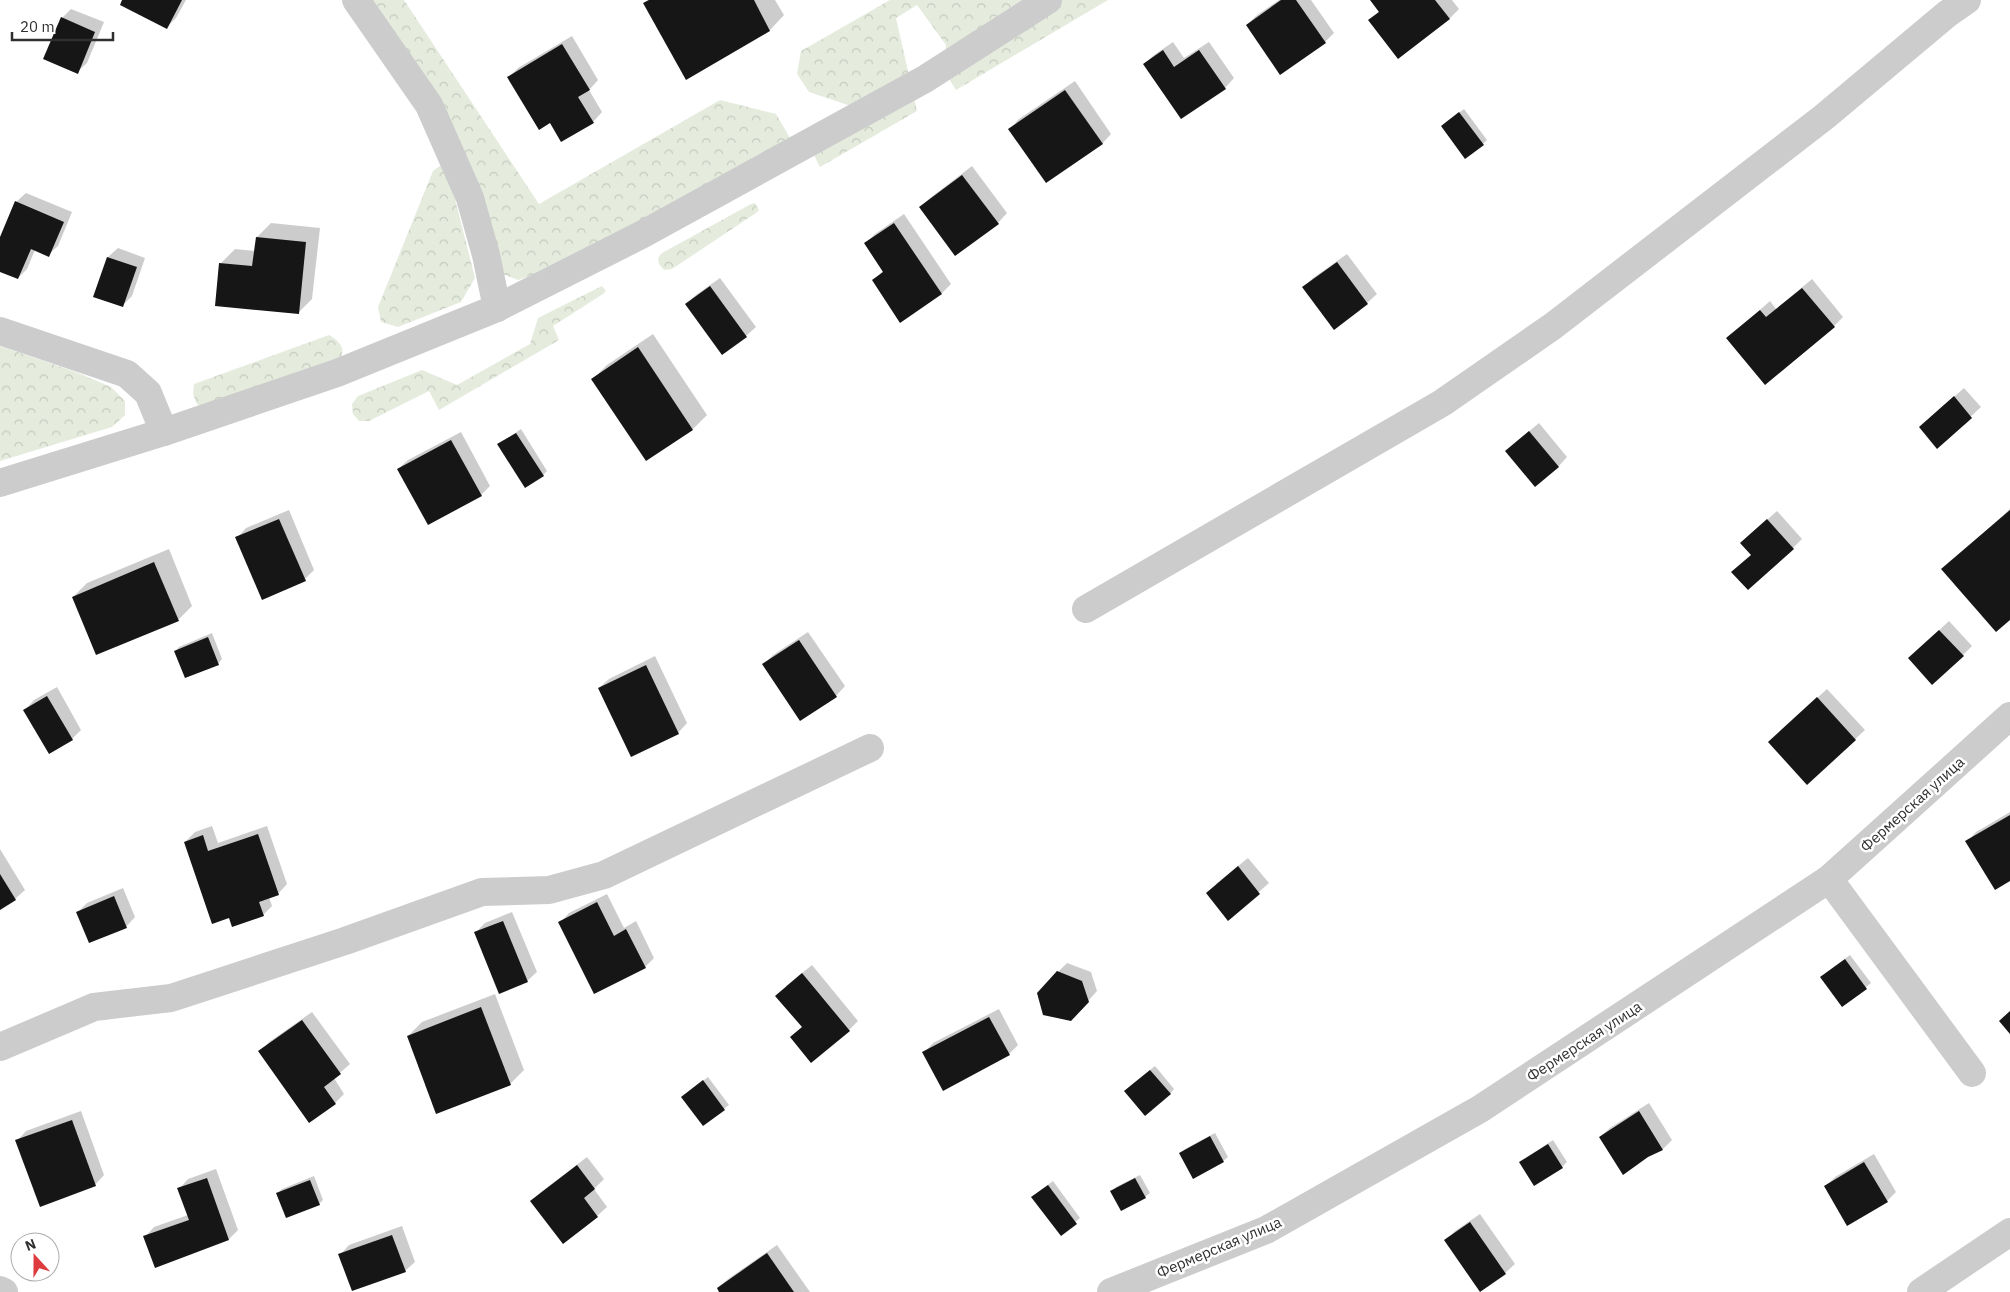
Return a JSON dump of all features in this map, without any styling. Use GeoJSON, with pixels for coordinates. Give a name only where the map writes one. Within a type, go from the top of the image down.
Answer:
{"type":"FeatureCollection","features":[{"type":"Feature","properties":{"kind":"street"},"geometry":{"type":"LineString","coordinates":[[356,0],[429,105],[470,198],[486,255],[497,308]]}},
{"type":"Feature","properties":{"kind":"street"},"geometry":{"type":"LineString","coordinates":[[0,483],[164,432],[337,373],[497,308],[643,234],[925,79],[1048,0]]}},
{"type":"Feature","properties":{"kind":"street"},"geometry":{"type":"LineString","coordinates":[[1086,609],[1442,403],[1553,326],[1824,117],[1947,14],[1967,0]]}},
{"type":"Feature","properties":{"kind":"street"},"geometry":{"type":"LineString","coordinates":[[0,331],[126,374],[148,393],[164,432]]}},
{"type":"Feature","properties":{"kind":"street","name":"Фермерская улица"},"geometry":{"type":"LineString","coordinates":[[1111,1292],[1266,1230],[1480,1109],[1829,879],[2010,716]]}},
{"type":"Feature","properties":{"kind":"street"},"geometry":{"type":"LineString","coordinates":[[0,1047],[94,1007],[171,998],[345,941],[482,892],[549,890],[604,875],[870,748]]}},
{"type":"Feature","properties":{"kind":"street"},"geometry":{"type":"LineString","coordinates":[[1829,879],[1972,1072]]}},
{"type":"Feature","properties":{"kind":"street"},"geometry":{"type":"LineString","coordinates":[[1921,1292],[2010,1232]]}},
{"type":"Feature","properties":{"kind":"street"},"geometry":{"type":"LineString","coordinates":[[0,1290],[4,1292]]}},
{"type":"Feature","properties":{"kind":"green space"},"geometry":{"type":"Polygon","coordinates":[[[370,0],[404,0],[539,204],[720,100],[776,114],[790,138],[632,225],[538,273],[518,280],[500,273],[370,0]]]}},
{"type":"Feature","properties":{"kind":"green space"},"geometry":{"type":"Polygon","coordinates":[[[890,0],[1108,0],[956,90],[944,71],[946,45],[917,5],[896,18],[917,111],[820,167],[814,155],[848,125],[848,105],[809,92],[797,74],[801,51],[890,0]]]}},
{"type":"Feature","properties":{"kind":"green space"},"geometry":{"type":"Polygon","coordinates":[[[441,165],[448,171],[475,278],[461,302],[398,327],[381,322],[378,307],[433,171],[441,165]]]}},
{"type":"Feature","properties":{"kind":"green space"},"geometry":{"type":"Polygon","coordinates":[[[755,203],[759,210],[756,213],[672,269],[664,270],[659,264],[658,258],[662,253],[755,203]]]}},
{"type":"Feature","properties":{"kind":"green space"},"geometry":{"type":"Polygon","coordinates":[[[602,286],[606,291],[603,294],[553,326],[559,340],[439,410],[429,391],[369,421],[359,421],[353,414],[352,404],[358,396],[422,370],[457,385],[530,344],[538,318],[602,286]]]}},
{"type":"Feature","properties":{"kind":"green space"},"geometry":{"type":"Polygon","coordinates":[[[329,335],[337,340],[342,350],[341,358],[338,362],[205,408],[197,404],[193,394],[194,384],[329,335]]]}},
{"type":"Feature","properties":{"kind":"green space"},"geometry":{"type":"Polygon","coordinates":[[[0,346],[76,372],[111,387],[125,401],[125,415],[112,427],[0,461],[0,346]]]}},
{"type":"Feature","properties":{"kind":"building"},"geometry":{"type":"Polygon","coordinates":[[[122,0],[182,0],[167,29],[120,5],[122,0]]]}},
{"type":"Feature","properties":{"kind":"building"},"geometry":{"type":"Polygon","coordinates":[[[649,0],[754,0],[770,31],[686,80],[643,3],[649,0]]]}},
{"type":"Feature","properties":{"kind":"building"},"geometry":{"type":"Polygon","coordinates":[[[1281,0],[1296,0],[1326,43],[1280,75],[1246,25],[1281,0]]]}},
{"type":"Feature","properties":{"kind":"building"},"geometry":{"type":"Polygon","coordinates":[[[1370,0],[1435,0],[1450,19],[1398,59],[1368,20],[1379,12],[1370,0]]]}},
{"type":"Feature","properties":{"kind":"building"},"geometry":{"type":"Polygon","coordinates":[[[61,17],[95,32],[78,74],[43,59],[61,17]]]}},
{"type":"Feature","properties":{"kind":"building"},"geometry":{"type":"Polygon","coordinates":[[[562,44],[590,90],[578,97],[594,123],[561,142],[550,123],[539,130],[507,77],[562,44]]]}},
{"type":"Feature","properties":{"kind":"building"},"geometry":{"type":"Polygon","coordinates":[[[1163,50],[1174,67],[1199,50],[1226,89],[1181,119],[1143,64],[1163,50]]]}},
{"type":"Feature","properties":{"kind":"building"},"geometry":{"type":"Polygon","coordinates":[[[1065,90],[1103,144],[1046,183],[1008,129],[1065,90]]]}},
{"type":"Feature","properties":{"kind":"building"},"geometry":{"type":"Polygon","coordinates":[[[1459,112],[1484,145],[1465,159],[1441,126],[1459,112]]]}},
{"type":"Feature","properties":{"kind":"building"},"geometry":{"type":"Polygon","coordinates":[[[962,175],[999,224],[955,256],[919,207],[962,175]]]}},
{"type":"Feature","properties":{"kind":"building"},"geometry":{"type":"Polygon","coordinates":[[[15,201],[64,222],[49,257],[31,249],[18,279],[0,272],[0,237],[15,201]]]}},
{"type":"Feature","properties":{"kind":"building"},"geometry":{"type":"Polygon","coordinates":[[[894,223],[942,294],[900,323],[872,280],[883,272],[864,243],[894,223]]]}},
{"type":"Feature","properties":{"kind":"building"},"geometry":{"type":"Polygon","coordinates":[[[256,237],[306,242],[299,314],[215,306],[219,263],[252,266],[256,237]]]}},
{"type":"Feature","properties":{"kind":"building"},"geometry":{"type":"Polygon","coordinates":[[[107,257],[137,267],[123,307],[93,297],[107,257]]]}},
{"type":"Feature","properties":{"kind":"building"},"geometry":{"type":"Polygon","coordinates":[[[1337,262],[1368,304],[1334,330],[1302,287],[1337,262]]]}},
{"type":"Feature","properties":{"kind":"building"},"geometry":{"type":"Polygon","coordinates":[[[710,286],[747,337],[722,355],[685,304],[710,286]]]}},
{"type":"Feature","properties":{"kind":"building"},"geometry":{"type":"Polygon","coordinates":[[[1802,288],[1835,327],[1765,385],[1726,338],[1760,310],[1766,317],[1802,288]]]}},
{"type":"Feature","properties":{"kind":"building"},"geometry":{"type":"Polygon","coordinates":[[[638,347],[693,430],[646,461],[591,379],[638,347]]]}},
{"type":"Feature","properties":{"kind":"building"},"geometry":{"type":"Polygon","coordinates":[[[1954,396],[1972,418],[1937,449],[1919,427],[1954,396]]]}},
{"type":"Feature","properties":{"kind":"building"},"geometry":{"type":"Polygon","coordinates":[[[1529,431],[1559,467],[1535,487],[1505,451],[1529,431]]]}},
{"type":"Feature","properties":{"kind":"building"},"geometry":{"type":"Polygon","coordinates":[[[516,433],[544,476],[525,488],[497,444],[516,433]]]}},
{"type":"Feature","properties":{"kind":"building"},"geometry":{"type":"Polygon","coordinates":[[[451,440],[482,496],[428,525],[397,469],[451,440]]]}},
{"type":"Feature","properties":{"kind":"building"},"geometry":{"type":"Polygon","coordinates":[[[2010,510],[2010,620],[1996,632],[1941,569],[2010,510]]]}},
{"type":"Feature","properties":{"kind":"building"},"geometry":{"type":"Polygon","coordinates":[[[279,519],[306,581],[262,600],[235,537],[279,519]]]}},
{"type":"Feature","properties":{"kind":"building"},"geometry":{"type":"Polygon","coordinates":[[[1767,519],[1794,549],[1748,590],[1731,572],[1751,555],[1740,543],[1767,519]]]}},
{"type":"Feature","properties":{"kind":"building"},"geometry":{"type":"Polygon","coordinates":[[[154,562],[179,621],[96,655],[72,597],[154,562]]]}},
{"type":"Feature","properties":{"kind":"building"},"geometry":{"type":"Polygon","coordinates":[[[1939,630],[1964,656],[1932,685],[1908,658],[1939,630]]]}},
{"type":"Feature","properties":{"kind":"building"},"geometry":{"type":"Polygon","coordinates":[[[208,637],[219,665],[185,678],[174,651],[208,637]]]}},
{"type":"Feature","properties":{"kind":"building"},"geometry":{"type":"Polygon","coordinates":[[[799,640],[837,697],[800,721],[762,664],[799,640]]]}},
{"type":"Feature","properties":{"kind":"building"},"geometry":{"type":"Polygon","coordinates":[[[646,665],[679,734],[631,757],[598,688],[646,665]]]}},
{"type":"Feature","properties":{"kind":"building"},"geometry":{"type":"Polygon","coordinates":[[[47,696],[73,740],[49,754],[23,710],[47,696]]]}},
{"type":"Feature","properties":{"kind":"building"},"geometry":{"type":"Polygon","coordinates":[[[1817,697],[1856,740],[1807,785],[1768,742],[1817,697]]]}},
{"type":"Feature","properties":{"kind":"building"},"geometry":{"type":"Polygon","coordinates":[[[2010,815],[2010,881],[1995,890],[1965,841],[2010,815]]]}},
{"type":"Feature","properties":{"kind":"building"},"geometry":{"type":"Polygon","coordinates":[[[258,834],[279,895],[259,902],[264,916],[232,927],[229,918],[212,924],[184,842],[203,835],[208,851],[258,834]]]}},
{"type":"Feature","properties":{"kind":"building"},"geometry":{"type":"Polygon","coordinates":[[[1238,866],[1260,894],[1228,921],[1206,893],[1238,866]]]}},
{"type":"Feature","properties":{"kind":"building"},"geometry":{"type":"Polygon","coordinates":[[[0,874],[16,900],[0,910],[0,874]]]}},
{"type":"Feature","properties":{"kind":"building"},"geometry":{"type":"Polygon","coordinates":[[[114,896],[127,928],[89,943],[76,912],[114,896]]]}},
{"type":"Feature","properties":{"kind":"building"},"geometry":{"type":"Polygon","coordinates":[[[597,902],[614,936],[626,929],[646,968],[594,994],[558,922],[597,902]]]}},
{"type":"Feature","properties":{"kind":"building"},"geometry":{"type":"Polygon","coordinates":[[[503,921],[528,982],[499,994],[474,932],[503,921]]]}},
{"type":"Feature","properties":{"kind":"building"},"geometry":{"type":"Polygon","coordinates":[[[1845,959],[1867,989],[1842,1007],[1820,977],[1845,959]]]}},
{"type":"Feature","properties":{"kind":"building"},"geometry":{"type":"Polygon","coordinates":[[[1057,971],[1082,981],[1089,1002],[1071,1021],[1043,1015],[1037,993],[1057,971]]]}},
{"type":"Feature","properties":{"kind":"building"},"geometry":{"type":"Polygon","coordinates":[[[802,973],[850,1031],[811,1063],[790,1037],[802,1027],[775,996],[802,973]]]}},
{"type":"Feature","properties":{"kind":"building"},"geometry":{"type":"Polygon","coordinates":[[[481,1007],[511,1085],[436,1114],[407,1036],[481,1007]]]}},
{"type":"Feature","properties":{"kind":"building"},"geometry":{"type":"Polygon","coordinates":[[[2010,1011],[2010,1034],[1999,1021],[2010,1011]]]}},
{"type":"Feature","properties":{"kind":"building"},"geometry":{"type":"Polygon","coordinates":[[[989,1017],[1010,1055],[943,1091],[922,1052],[989,1017]]]}},
{"type":"Feature","properties":{"kind":"building"},"geometry":{"type":"Polygon","coordinates":[[[302,1020],[341,1074],[324,1087],[336,1104],[309,1123],[258,1051],[302,1020]]]}},
{"type":"Feature","properties":{"kind":"building"},"geometry":{"type":"Polygon","coordinates":[[[1150,1070],[1171,1094],[1145,1116],[1124,1091],[1150,1070]]]}},
{"type":"Feature","properties":{"kind":"building"},"geometry":{"type":"Polygon","coordinates":[[[703,1080],[725,1110],[703,1126],[681,1097],[703,1080]]]}},
{"type":"Feature","properties":{"kind":"building"},"geometry":{"type":"Polygon","coordinates":[[[1639,1111],[1663,1150],[1648,1157],[1623,1175],[1599,1137],[1639,1111]]]}},
{"type":"Feature","properties":{"kind":"building"},"geometry":{"type":"Polygon","coordinates":[[[72,1120],[96,1186],[40,1207],[15,1140],[72,1120]]]}},
{"type":"Feature","properties":{"kind":"building"},"geometry":{"type":"Polygon","coordinates":[[[1210,1136],[1224,1162],[1193,1179],[1179,1153],[1210,1136]]]}},
{"type":"Feature","properties":{"kind":"building"},"geometry":{"type":"Polygon","coordinates":[[[1548,1144],[1563,1168],[1534,1186],[1519,1162],[1548,1144]]]}},
{"type":"Feature","properties":{"kind":"building"},"geometry":{"type":"Polygon","coordinates":[[[1864,1162],[1888,1202],[1847,1226],[1824,1186],[1864,1162]]]}},
{"type":"Feature","properties":{"kind":"building"},"geometry":{"type":"Polygon","coordinates":[[[577,1165],[595,1189],[584,1198],[598,1217],[563,1244],[530,1201],[577,1165]]]}},
{"type":"Feature","properties":{"kind":"building"},"geometry":{"type":"Polygon","coordinates":[[[207,1178],[229,1240],[155,1268],[143,1236],[189,1220],[177,1188],[207,1178]]]}},
{"type":"Feature","properties":{"kind":"building"},"geometry":{"type":"Polygon","coordinates":[[[1135,1178],[1146,1198],[1121,1211],[1110,1191],[1135,1178]]]}},
{"type":"Feature","properties":{"kind":"building"},"geometry":{"type":"Polygon","coordinates":[[[310,1180],[320,1205],[286,1218],[276,1193],[310,1180]]]}},
{"type":"Feature","properties":{"kind":"building"},"geometry":{"type":"Polygon","coordinates":[[[1048,1185],[1077,1224],[1061,1236],[1031,1197],[1048,1185]]]}},
{"type":"Feature","properties":{"kind":"building"},"geometry":{"type":"Polygon","coordinates":[[[1470,1222],[1506,1274],[1480,1292],[1444,1240],[1470,1222]]]}},
{"type":"Feature","properties":{"kind":"building"},"geometry":{"type":"Polygon","coordinates":[[[392,1235],[406,1272],[352,1291],[338,1254],[392,1235]]]}},
{"type":"Feature","properties":{"kind":"building"},"geometry":{"type":"Polygon","coordinates":[[[767,1253],[794,1292],[719,1292],[717,1288],[767,1253]]]}}]}
